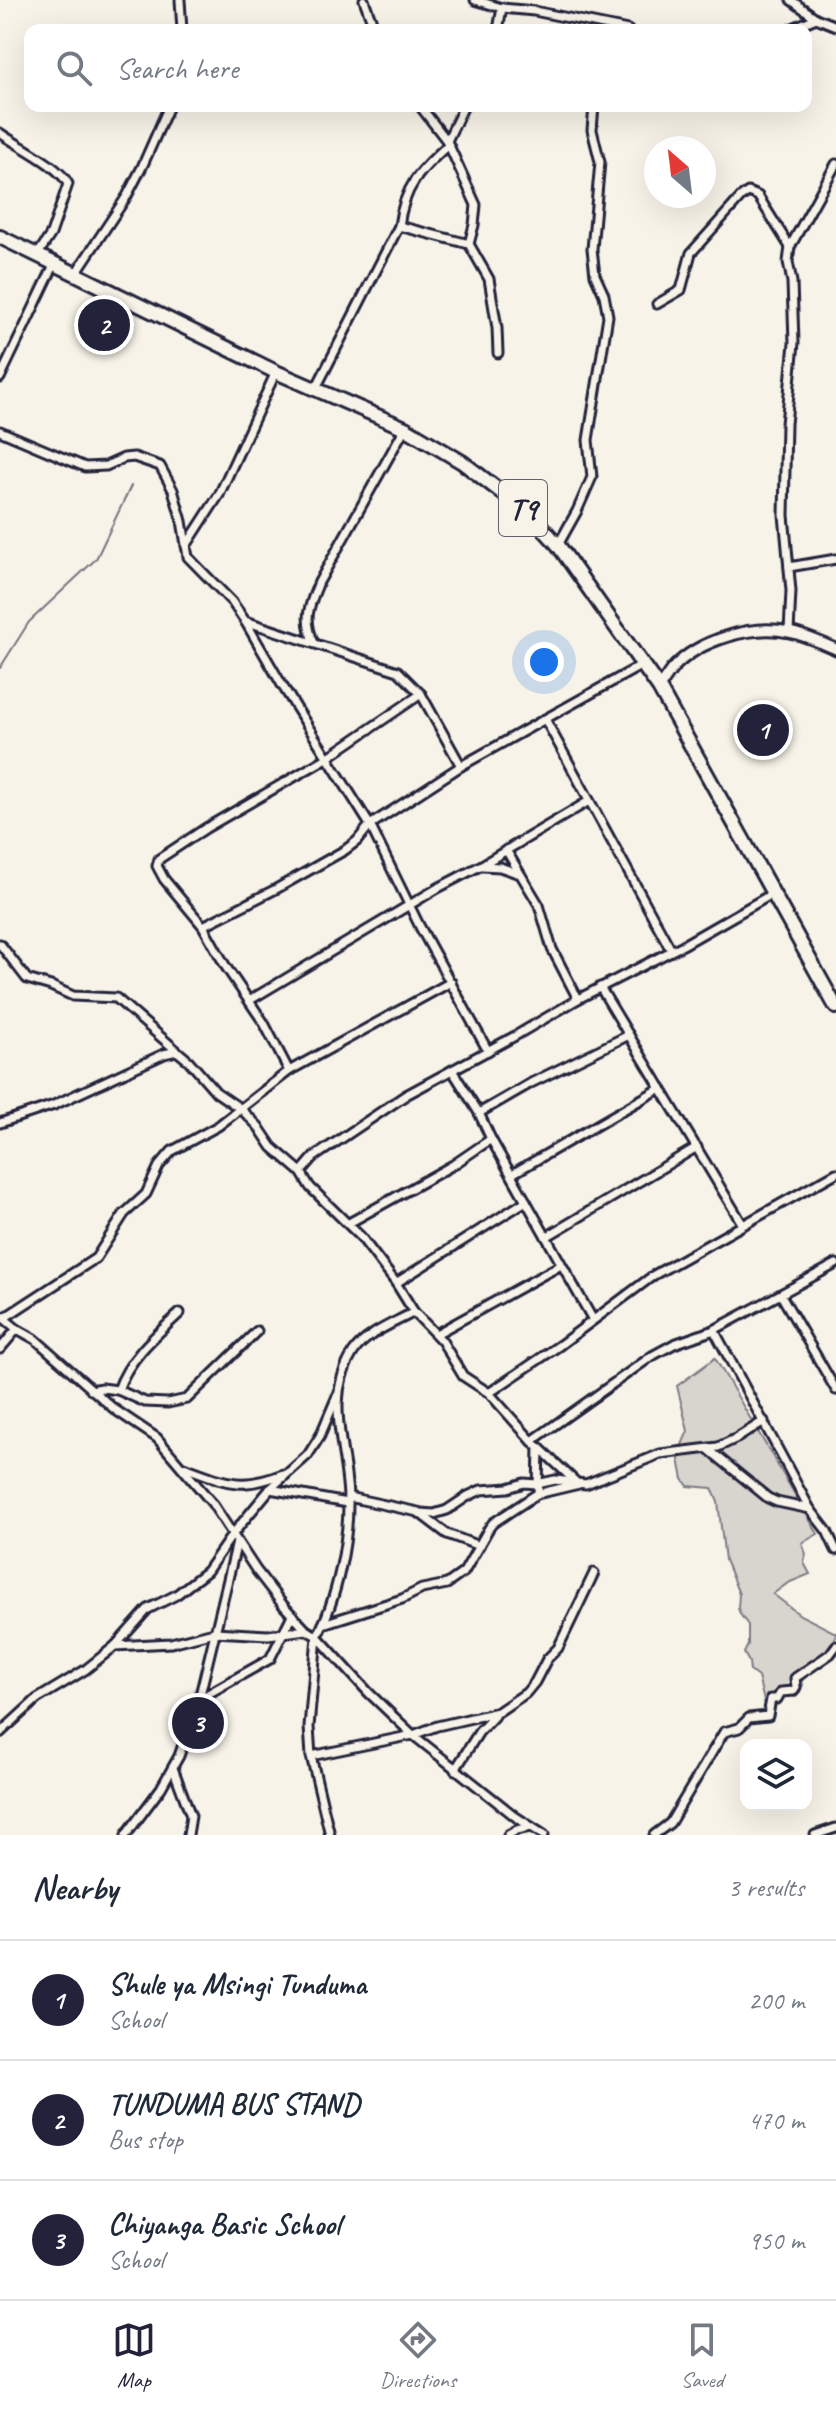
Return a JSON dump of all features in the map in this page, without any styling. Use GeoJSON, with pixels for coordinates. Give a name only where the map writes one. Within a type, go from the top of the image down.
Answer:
{"type":"FeatureCollection","features":[{"type":"Feature","properties":{"kind":"highway","name":"T9"},"geometry":{"type":"LineString","coordinates":[[0,237],[276,372],[405,428],[462,462],[530,514],[558,545],[659,688],[836,1007]]}},
{"type":"Feature","properties":{"kind":"street"},"geometry":{"type":"LineString","coordinates":[[180,0],[182,24]]}},
{"type":"Feature","properties":{"kind":"street"},"geometry":{"type":"LineString","coordinates":[[364,0],[373,24]]}},
{"type":"Feature","properties":{"kind":"street"},"geometry":{"type":"LineString","coordinates":[[475,0],[502,8],[534,11],[594,24]]}},
{"type":"Feature","properties":{"kind":"street"},"geometry":{"type":"LineString","coordinates":[[791,0],[816,18],[836,26]]}},
{"type":"Feature","properties":{"kind":"street"},"geometry":{"type":"LineString","coordinates":[[499,24],[502,8]]}},
{"type":"Feature","properties":{"kind":"street"},"geometry":{"type":"LineString","coordinates":[[802,24],[816,18]]}},
{"type":"Feature","properties":{"kind":"street"},"geometry":{"type":"LineString","coordinates":[[76,273],[127,196],[166,112]]}},
{"type":"Feature","properties":{"kind":"street"},"geometry":{"type":"LineString","coordinates":[[425,112],[448,143],[476,205],[469,244],[489,279],[498,353]]}},
{"type":"Feature","properties":{"kind":"street"},"geometry":{"type":"LineString","coordinates":[[315,390],[399,226],[402,205],[410,186],[448,143],[461,112]]}},
{"type":"Feature","properties":{"kind":"street"},"geometry":{"type":"LineString","coordinates":[[558,545],[592,477],[588,440],[608,316],[604,295],[595,275],[592,249],[600,162],[592,130],[594,112]]}},
{"type":"Feature","properties":{"kind":"street"},"geometry":{"type":"LineString","coordinates":[[0,133],[53,168],[68,184],[51,234],[38,254]]}},
{"type":"Feature","properties":{"kind":"street"},"geometry":{"type":"LineString","coordinates":[[789,632],[791,591],[784,515],[786,424],[794,343],[792,282],[788,262],[790,247],[836,164]]}},
{"type":"Feature","properties":{"kind":"street"},"geometry":{"type":"LineString","coordinates":[[657,304],[681,290],[691,253],[748,192],[758,196],[790,247]]}},
{"type":"Feature","properties":{"kind":"street"},"geometry":{"type":"LineString","coordinates":[[399,226],[469,244]]}},
{"type":"Feature","properties":{"kind":"street"},"geometry":{"type":"LineString","coordinates":[[0,378],[2,366],[55,263]]}},
{"type":"Feature","properties":{"kind":"street"},"geometry":{"type":"LineString","coordinates":[[186,546],[219,495],[276,372]]}},
{"type":"Feature","properties":{"kind":"street"},"geometry":{"type":"LineString","coordinates":[[314,643],[308,629],[308,609],[319,582],[405,428]]}},
{"type":"Feature","properties":{"kind":"street"},"geometry":{"type":"LineString","coordinates":[[0,431],[85,467],[106,466],[134,457],[160,466],[173,490],[188,557],[232,602],[245,621],[370,825],[409,906],[488,1051]]}},
{"type":"Feature","properties":{"kind":"street"},"geometry":{"type":"LineString","coordinates":[[789,567],[836,559]]}},
{"type":"Feature","properties":{"kind":"street"},"geometry":{"type":"LineString","coordinates":[[245,621],[398,671],[421,694],[461,766]]}},
{"type":"Feature","properties":{"kind":"street"},"geometry":{"type":"LineString","coordinates":[[659,688],[674,667],[701,648],[729,634],[760,630],[789,632],[836,649]]}},
{"type":"Feature","properties":{"kind":"street"},"geometry":{"type":"LineString","coordinates":[[203,926],[338,854],[357,841],[370,825],[461,766],[642,665]]}},
{"type":"Feature","properties":{"kind":"street"},"geometry":{"type":"LineString","coordinates":[[289,1071],[250,1000],[226,967],[203,926],[164,879],[157,866],[159,859],[327,758],[421,694]]}},
{"type":"Feature","properties":{"kind":"street"},"geometry":{"type":"LineString","coordinates":[[545,719],[671,950]]}},
{"type":"Feature","properties":{"kind":"street"},"geometry":{"type":"LineString","coordinates":[[250,1000],[589,801]]}},
{"type":"Feature","properties":{"kind":"street"},"geometry":{"type":"LineString","coordinates":[[506,850],[539,905],[552,949],[578,999]]}},
{"type":"Feature","properties":{"kind":"street"},"geometry":{"type":"LineString","coordinates":[[480,866],[500,867],[519,874]]}},
{"type":"Feature","properties":{"kind":"street"},"geometry":{"type":"LineString","coordinates":[[301,1172],[314,1157],[376,1114],[578,999],[772,894]]}},
{"type":"Feature","properties":{"kind":"street"},"geometry":{"type":"LineString","coordinates":[[0,944],[27,979],[73,996],[116,998],[189,1061],[216,1092],[241,1109],[258,1126],[272,1147],[301,1172],[310,1187],[349,1223],[396,1283],[414,1312],[436,1334],[463,1376],[489,1393],[577,1483]]}},
{"type":"Feature","properties":{"kind":"street"},"geometry":{"type":"LineString","coordinates":[[451,982],[289,1071],[218,1126],[182,1144],[165,1157],[146,1194],[124,1214],[105,1246],[90,1263],[2,1317],[35,1339],[91,1390],[157,1438],[212,1503],[234,1538],[306,1630],[317,1636],[413,1735],[544,1835]]}},
{"type":"Feature","properties":{"kind":"street"},"geometry":{"type":"LineString","coordinates":[[600,987],[743,1225]]}},
{"type":"Feature","properties":{"kind":"street"},"geometry":{"type":"LineString","coordinates":[[479,1113],[531,1083],[629,1035]]}},
{"type":"Feature","properties":{"kind":"street"},"geometry":{"type":"LineString","coordinates":[[0,1123],[54,1105],[164,1054],[177,1051]]}},
{"type":"Feature","properties":{"kind":"street"},"geometry":{"type":"LineString","coordinates":[[452,1070],[593,1320]]}},
{"type":"Feature","properties":{"kind":"street"},"geometry":{"type":"LineString","coordinates":[[512,1174],[661,1088]]}},
{"type":"Feature","properties":{"kind":"street"},"geometry":{"type":"LineString","coordinates":[[349,1223],[453,1165],[491,1139]]}},
{"type":"Feature","properties":{"kind":"street"},"geometry":{"type":"LineString","coordinates":[[546,1237],[697,1147]]}},
{"type":"Feature","properties":{"kind":"street"},"geometry":{"type":"LineString","coordinates":[[489,1393],[654,1275],[836,1173]]}},
{"type":"Feature","properties":{"kind":"street"},"geometry":{"type":"LineString","coordinates":[[396,1283],[526,1201]]}},
{"type":"Feature","properties":{"kind":"street"},"geometry":{"type":"LineString","coordinates":[[536,1444],[652,1356],[674,1344],[714,1330],[836,1264]]}},
{"type":"Feature","properties":{"kind":"street"},"geometry":{"type":"LineString","coordinates":[[436,1334],[561,1265]]}},
{"type":"Feature","properties":{"kind":"street"},"geometry":{"type":"LineString","coordinates":[[781,1295],[836,1390]]}},
{"type":"Feature","properties":{"kind":"street"},"geometry":{"type":"LineString","coordinates":[[330,1835],[311,1756],[309,1727],[317,1636],[341,1564],[348,1500],[337,1428],[340,1391],[346,1367],[360,1344],[414,1312]]}},
{"type":"Feature","properties":{"kind":"street"},"geometry":{"type":"LineString","coordinates":[[118,1390],[137,1353],[180,1313]]}},
{"type":"Feature","properties":{"kind":"street"},"geometry":{"type":"LineString","coordinates":[[0,1349],[17,1329]]}},
{"type":"Feature","properties":{"kind":"street"},"geometry":{"type":"LineString","coordinates":[[714,1330],[810,1509],[833,1537],[836,1550]]}},
{"type":"Feature","properties":{"kind":"street"},"geometry":{"type":"LineString","coordinates":[[91,1390],[118,1390],[145,1402],[168,1403],[187,1399],[257,1331]]}},
{"type":"Feature","properties":{"kind":"street"},"geometry":{"type":"LineString","coordinates":[[0,1733],[37,1699],[85,1670],[115,1646],[148,1609],[192,1585],[207,1571],[270,1489],[308,1455],[340,1391]]}},
{"type":"Feature","properties":{"kind":"street"},"geometry":{"type":"LineString","coordinates":[[270,1489],[421,1513],[443,1511],[481,1490],[557,1479],[586,1484],[660,1454],[708,1449],[729,1443],[764,1421]]}},
{"type":"Feature","properties":{"kind":"street"},"geometry":{"type":"LineString","coordinates":[[536,1444],[537,1494]]}},
{"type":"Feature","properties":{"kind":"street"},"geometry":{"type":"LineString","coordinates":[[708,1449],[768,1498],[810,1509]]}},
{"type":"Feature","properties":{"kind":"street"},"geometry":{"type":"LineString","coordinates":[[181,1466],[241,1485],[288,1471]]}},
{"type":"Feature","properties":{"kind":"street"},"geometry":{"type":"LineString","coordinates":[[323,1624],[406,1598],[422,1589],[447,1584],[464,1572],[490,1526],[537,1494],[577,1483]]}},
{"type":"Feature","properties":{"kind":"street"},"geometry":{"type":"LineString","coordinates":[[421,1513],[447,1534],[479,1546]]}},
{"type":"Feature","properties":{"kind":"street"},"geometry":{"type":"LineString","coordinates":[[126,1835],[173,1768],[199,1699],[234,1538]]}},
{"type":"Feature","properties":{"kind":"street"},"geometry":{"type":"LineString","coordinates":[[455,1770],[482,1728],[495,1714],[526,1693],[535,1682],[547,1659],[558,1648],[594,1573]]}},
{"type":"Feature","properties":{"kind":"street"},"geometry":{"type":"LineString","coordinates":[[199,1699],[270,1659],[292,1615]]}},
{"type":"Feature","properties":{"kind":"street"},"geometry":{"type":"LineString","coordinates":[[115,1646],[171,1643],[214,1632],[268,1635],[306,1630]]}},
{"type":"Feature","properties":{"kind":"street"},"geometry":{"type":"LineString","coordinates":[[654,1835],[670,1823],[724,1732],[739,1728],[750,1717],[768,1716],[771,1699],[777,1699],[781,1692],[794,1691],[795,1678],[830,1654],[836,1646]]}},
{"type":"Feature","properties":{"kind":"street"},"geometry":{"type":"LineString","coordinates":[[311,1756],[495,1714]]}},
{"type":"Feature","properties":{"kind":"street"},"geometry":{"type":"LineString","coordinates":[[173,1768],[191,1816],[188,1835]]}},
{"type":"Feature","properties":{"kind":"street"},"geometry":{"type":"LineString","coordinates":[[508,1835],[531,1827]]}},
{"type":"Feature","properties":{"kind":"street"},"geometry":{"type":"LineString","coordinates":[[815,1835],[836,1828]]}},
{"type":"Feature","properties":{"kind":"shaded area"},"geometry":{"type":"Polygon","coordinates":[[[715,1358],[818,1534],[802,1543],[806,1554],[804,1563],[810,1574],[788,1583],[773,1594],[800,1615],[836,1633],[818,1664],[802,1675],[803,1685],[796,1697],[770,1694],[764,1701],[758,1677],[750,1671],[744,1653],[748,1645],[748,1625],[740,1614],[739,1594],[725,1560],[718,1502],[712,1488],[688,1486],[683,1479],[678,1454],[688,1431],[677,1386],[715,1358]]]}},
{"type":"Feature","properties":{"kind":"waterway"},"geometry":{"type":"LineString","coordinates":[[0,668],[29,622],[96,559],[131,486]]}},
{"type":"Feature","properties":{"kind":"place","name":"TUNDUMA BUS STAND"},"geometry":{"type":"Point","coordinates":[104,325]}},
{"type":"Feature","properties":{"kind":"place","name":"Shule ya Msingi Tunduma"},"geometry":{"type":"Point","coordinates":[763,730]}},
{"type":"Feature","properties":{"kind":"place","name":"Chiyanga Basic School"},"geometry":{"type":"Point","coordinates":[198,1723]}}]}
